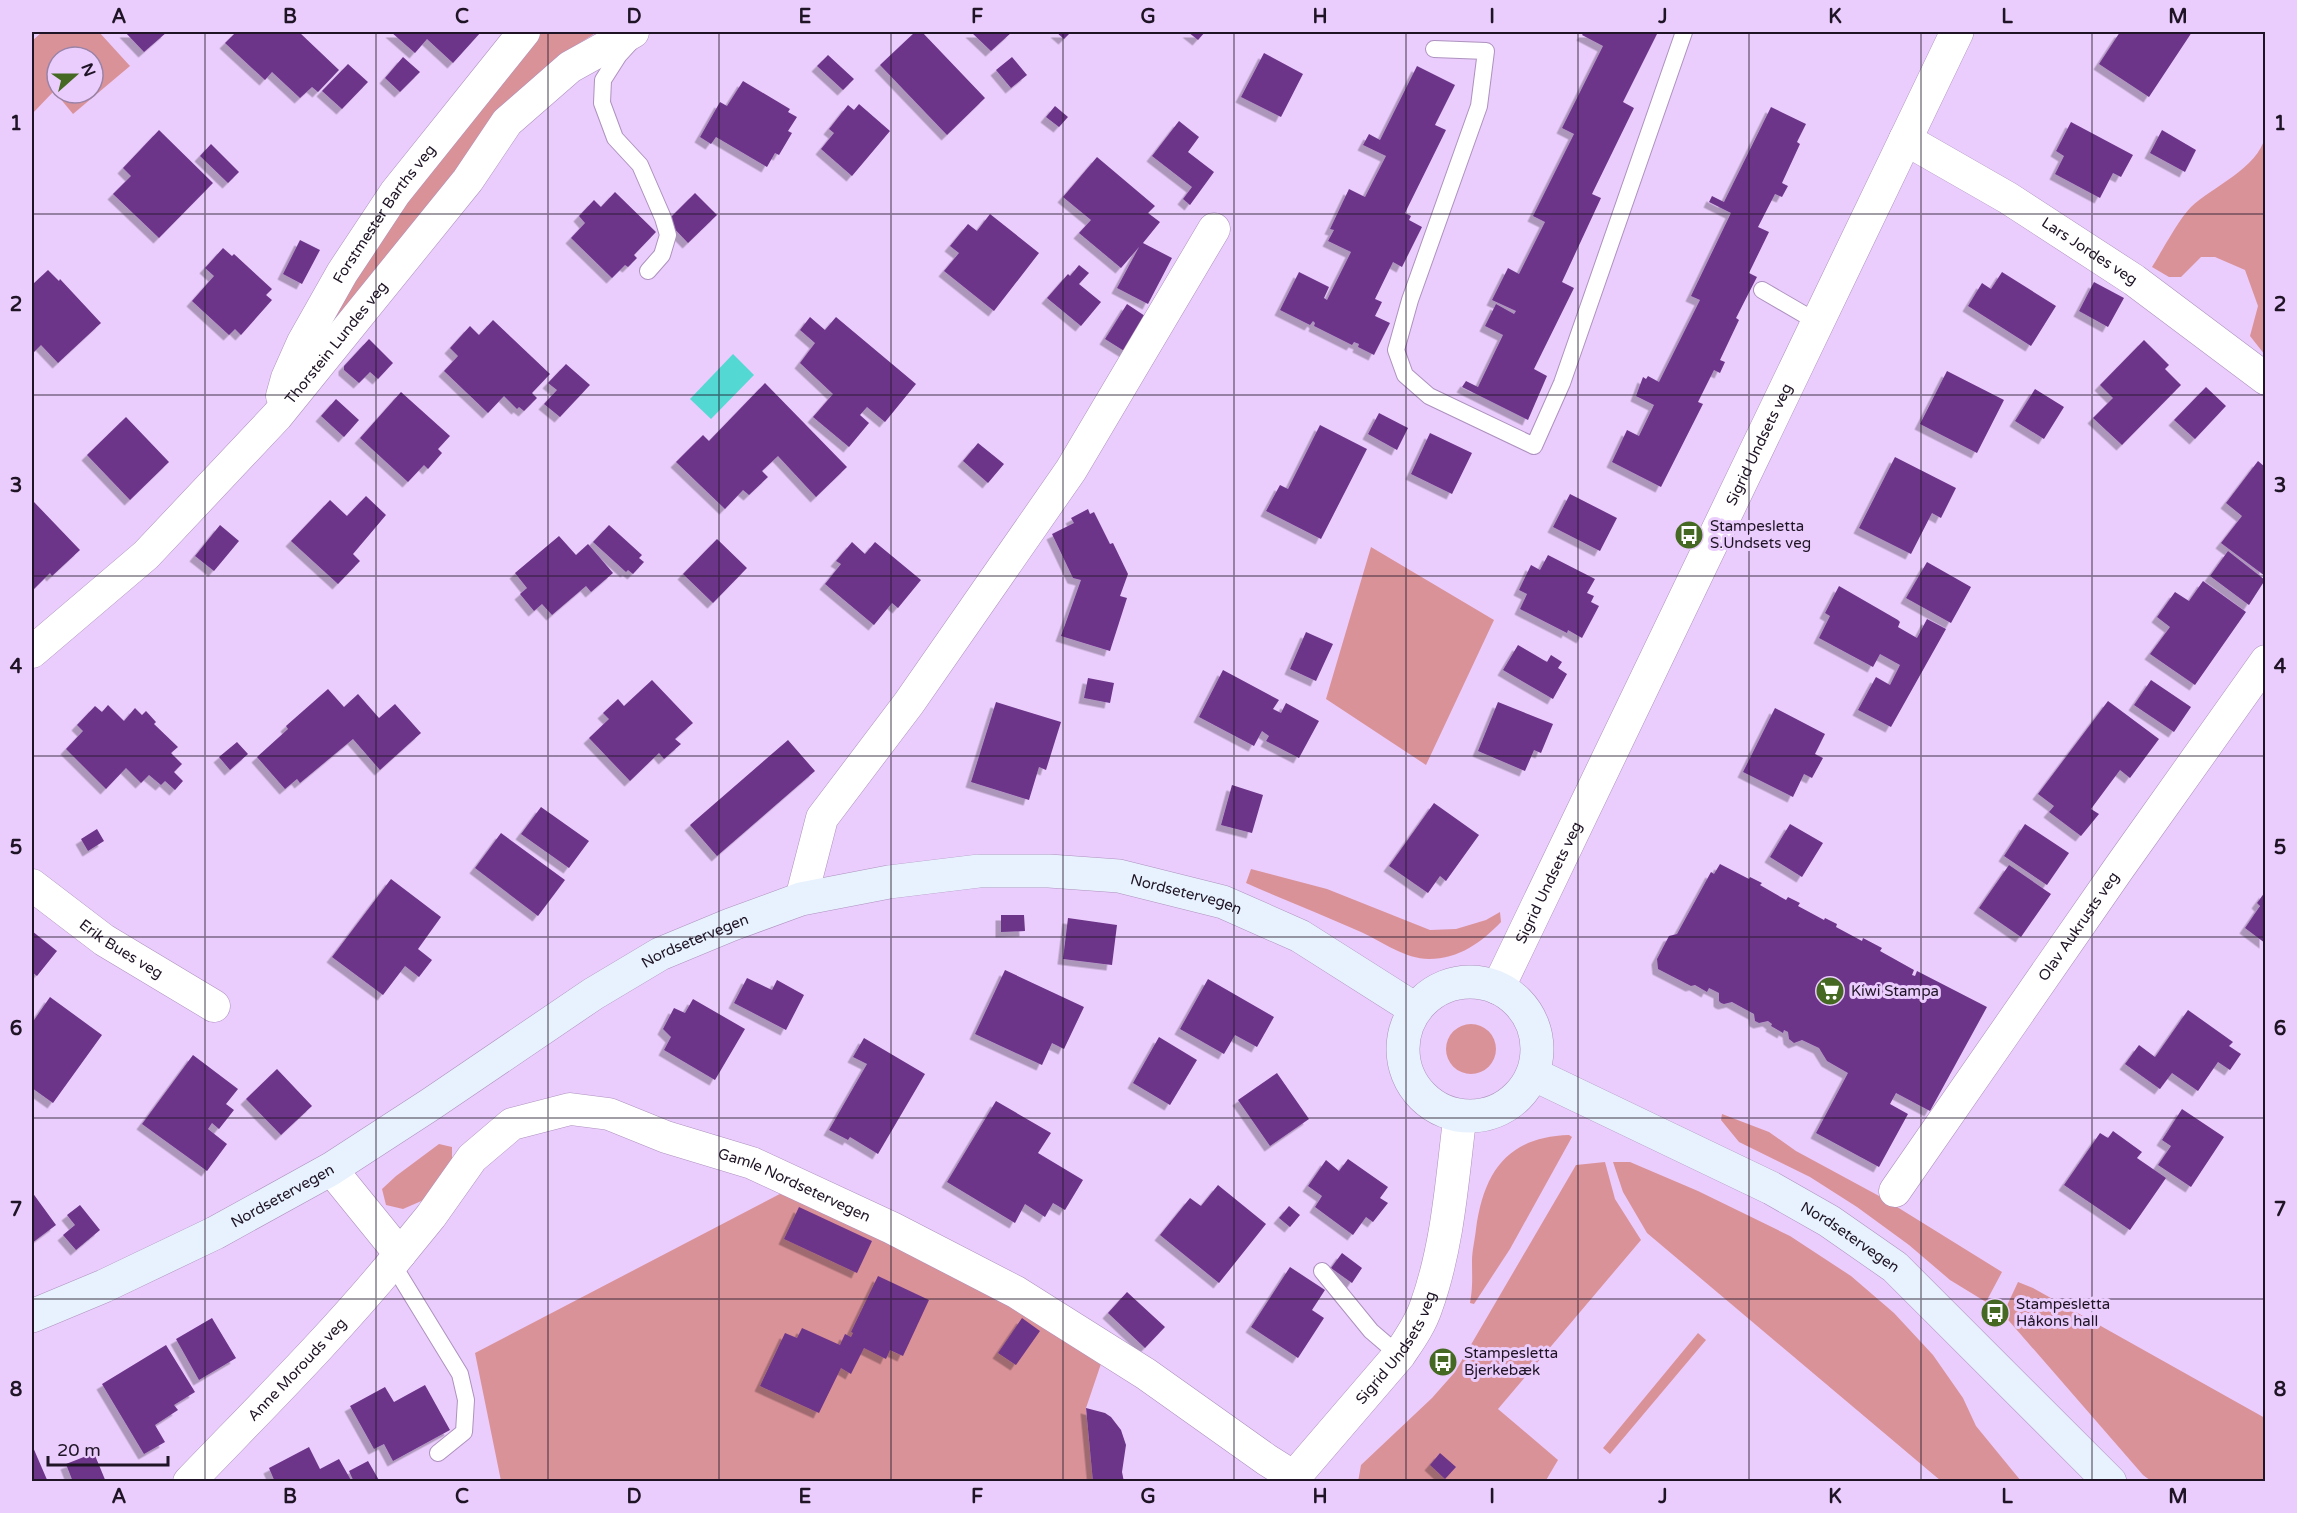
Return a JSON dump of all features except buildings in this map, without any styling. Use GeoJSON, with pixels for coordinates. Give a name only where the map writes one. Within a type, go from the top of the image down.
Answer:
{"type":"FeatureCollection","features":[{"type":"Feature","properties":{"kind":"main road","name":"Nordsetervegen"},"geometry":{"type":"LineString","coordinates":[[32,1316],[104,1286],[215,1233],[331,1169],[422,1111],[593,994],[660,954],[801,899],[890,882],[978,871],[1049,871],[1119,876],[1223,902],[1300,936],[1415,1009]]}},
{"type":"Feature","properties":{"kind":"main road"},"geometry":{"type":"LineString","coordinates":[[1461,982],[1479,982],[1498,988],[1518,1001],[1529,1017],[1538,1044],[1533,1074],[1522,1092],[1505,1107],[1482,1116],[1460,1116],[1433,1107],[1412,1085],[1403,1057],[1405,1030],[1415,1009],[1435,991],[1461,982]]}},
{"type":"Feature","properties":{"kind":"main road","name":"Nordsetervegen"},"geometry":{"type":"LineString","coordinates":[[1533,1074],[1771,1188],[1829,1221],[1895,1267],[2110,1482]]}},
{"type":"Feature","properties":{"kind":"street","name":"Forstmester Barths veg"},"geometry":{"type":"LineString","coordinates":[[277,416],[287,378],[299,351],[342,273],[395,193],[524,32]]}},
{"type":"Feature","properties":{"kind":"street","name":"Thorstein Lundes veg"},"geometry":{"type":"LineString","coordinates":[[32,652],[146,555],[277,416],[468,180],[507,122],[570,67],[633,32]]}},
{"type":"Feature","properties":{"kind":"street","name":"Sigrid Undsets veg"},"geometry":{"type":"LineString","coordinates":[[1498,988],[1957,32]]}},
{"type":"Feature","properties":{"kind":"street","name":"Lars Jordes veg"},"geometry":{"type":"LineString","coordinates":[[1905,139],[2008,198],[2134,280],[2265,379]]}},
{"type":"Feature","properties":{"kind":"street"},"geometry":{"type":"LineString","coordinates":[[801,899],[822,818],[909,704],[1071,470],[1214,229]]}},
{"type":"Feature","properties":{"kind":"street","name":"Olav Aukrusts veg"},"geometry":{"type":"LineString","coordinates":[[1895,1191],[2265,662]]}},
{"type":"Feature","properties":{"kind":"street","name":"Erik Bues veg"},"geometry":{"type":"LineString","coordinates":[[32,885],[104,940],[214,1006]]}},
{"type":"Feature","properties":{"kind":"street","name":"Gamle Nordsetervegen"},"geometry":{"type":"LineString","coordinates":[[396,1258],[431,1216],[472,1158],[512,1124],[570,1109],[609,1114],[666,1137],[752,1163],[892,1228],[1016,1292],[1146,1374],[1296,1480]]}},
{"type":"Feature","properties":{"kind":"street","name":"Sigrid Undsets veg"},"geometry":{"type":"LineString","coordinates":[[1296,1480],[1399,1355],[1414,1333],[1426,1308],[1443,1250],[1460,1116]]}},
{"type":"Feature","properties":{"kind":"street"},"geometry":{"type":"LineString","coordinates":[[331,1169],[396,1258]]}},
{"type":"Feature","properties":{"kind":"street","name":"Anne Morouds veg"},"geometry":{"type":"LineString","coordinates":[[189,1482],[291,1377],[364,1298],[396,1258]]}},
{"type":"Feature","properties":{"kind":"lane"},"geometry":{"type":"LineString","coordinates":[[640,32],[619,55],[603,80],[602,103],[615,138],[640,165],[668,235],[662,255],[648,270]]}},
{"type":"Feature","properties":{"kind":"lane"},"geometry":{"type":"LineString","coordinates":[[1434,49],[1485,51],[1479,106],[1410,300],[1396,350],[1405,375],[1429,396],[1534,446],[1562,384],[1684,32]]}},
{"type":"Feature","properties":{"kind":"lane"},"geometry":{"type":"LineString","coordinates":[[1762,290],[1817,322]]}},
{"type":"Feature","properties":{"kind":"lane"},"geometry":{"type":"LineString","coordinates":[[396,1258],[460,1374],[466,1400],[464,1432],[438,1453]]}},
{"type":"Feature","properties":{"kind":"lane"},"geometry":{"type":"LineString","coordinates":[[1322,1271],[1371,1331],[1399,1355]]}},
{"type":"Feature","properties":{"kind":"shaded area"},"geometry":{"type":"Polygon","coordinates":[[[42,32],[99,32],[130,66],[105,87],[105,45],[45,45],[45,100],[32,114],[32,41],[42,32]]]}},
{"type":"Feature","properties":{"kind":"shaded area"},"geometry":{"type":"Polygon","coordinates":[[[540,32],[597,32],[561,55],[516,94],[294,377],[409,185],[540,32]]]}},
{"type":"Feature","properties":{"kind":"shaded area"},"geometry":{"type":"Polygon","coordinates":[[[66,105],[84,105],[73,114],[66,105]]]}},
{"type":"Feature","properties":{"kind":"shaded area"},"geometry":{"type":"Polygon","coordinates":[[[2265,137],[2265,355],[2250,336],[2258,306],[2245,270],[2215,257],[2201,257],[2181,277],[2169,277],[2152,267],[2186,212],[2244,167],[2261,148],[2265,137]]]}},
{"type":"Feature","properties":{"kind":"shaded area"},"geometry":{"type":"Polygon","coordinates":[[[733,354],[754,375],[711,419],[690,399],[733,354]]]}},
{"type":"Feature","properties":{"kind":"shaded area"},"geometry":{"type":"Polygon","coordinates":[[[1371,547],[1494,620],[1426,765],[1326,699],[1371,547]]]}},
{"type":"Feature","properties":{"kind":"shaded area"},"geometry":{"type":"Polygon","coordinates":[[[1251,869],[1327,889],[1430,930],[1456,929],[1486,920],[1500,912],[1501,922],[1486,936],[1460,953],[1440,958],[1420,958],[1403,953],[1361,932],[1246,883],[1251,869]]]}},
{"type":"Feature","properties":{"kind":"shaded area"},"geometry":{"type":"Polygon","coordinates":[[[1466,1024],[1476,1024],[1489,1031],[1496,1044],[1496,1054],[1489,1067],[1476,1074],[1466,1074],[1457,1070],[1450,1063],[1446,1054],[1446,1044],[1450,1035],[1457,1028],[1466,1024]]]}},
{"type":"Feature","properties":{"kind":"shaded area"},"geometry":{"type":"Polygon","coordinates":[[[1722,1114],[1769,1132],[1796,1151],[1881,1197],[2002,1272],[1986,1302],[1950,1280],[1909,1245],[1857,1207],[1810,1177],[1739,1142],[1721,1120],[1722,1114]]]}},
{"type":"Feature","properties":{"kind":"shaded area"},"geometry":{"type":"Polygon","coordinates":[[[1569,1135],[1572,1137],[1510,1249],[1474,1304],[1470,1303],[1476,1229],[1485,1190],[1493,1174],[1515,1150],[1530,1142],[1569,1135]]]}},
{"type":"Feature","properties":{"kind":"shaded area"},"geometry":{"type":"Polygon","coordinates":[[[439,1144],[452,1147],[452,1163],[426,1199],[403,1209],[386,1205],[382,1189],[439,1144]]]}},
{"type":"Feature","properties":{"kind":"shaded area"},"geometry":{"type":"Polygon","coordinates":[[[1605,1162],[1615,1199],[1641,1240],[1498,1409],[1558,1460],[1545,1482],[1358,1482],[1361,1465],[1432,1398],[1455,1372],[1576,1165],[1605,1162]]]}},
{"type":"Feature","properties":{"kind":"shaded area"},"geometry":{"type":"Polygon","coordinates":[[[1613,1162],[1630,1162],[1698,1191],[1790,1236],[1851,1276],[1894,1313],[1933,1355],[1963,1398],[1976,1426],[2021,1481],[1941,1481],[1647,1233],[1623,1192],[1613,1162]]]}},
{"type":"Feature","properties":{"kind":"shaded area"},"geometry":{"type":"Polygon","coordinates":[[[797,1185],[1105,1352],[1086,1408],[1093,1481],[501,1481],[475,1353],[797,1185]]]}},
{"type":"Feature","properties":{"kind":"shaded area"},"geometry":{"type":"Polygon","coordinates":[[[2018,1282],[2033,1288],[2265,1418],[2265,1481],[2151,1481],[2143,1475],[2003,1314],[2018,1282]]]}},
{"type":"Feature","properties":{"kind":"shaded area"},"geometry":{"type":"Polygon","coordinates":[[[1698,1333],[1706,1340],[1610,1454],[1603,1448],[1698,1333]]]}},
{"type":"Feature","properties":{"kind":"place","name":"Stampesletta S.Undsets veg"},"geometry":{"type":"Point","coordinates":[1689,535]}},
{"type":"Feature","properties":{"kind":"place","name":"Kiwi Stampa"},"geometry":{"type":"Point","coordinates":[1830,991]}},
{"type":"Feature","properties":{"kind":"place","name":"Stampesletta Håkons hall"},"geometry":{"type":"Point","coordinates":[1995,1313]}},
{"type":"Feature","properties":{"kind":"place","name":"Stampesletta Bjerkebæk"},"geometry":{"type":"Point","coordinates":[1443,1362]}}]}
